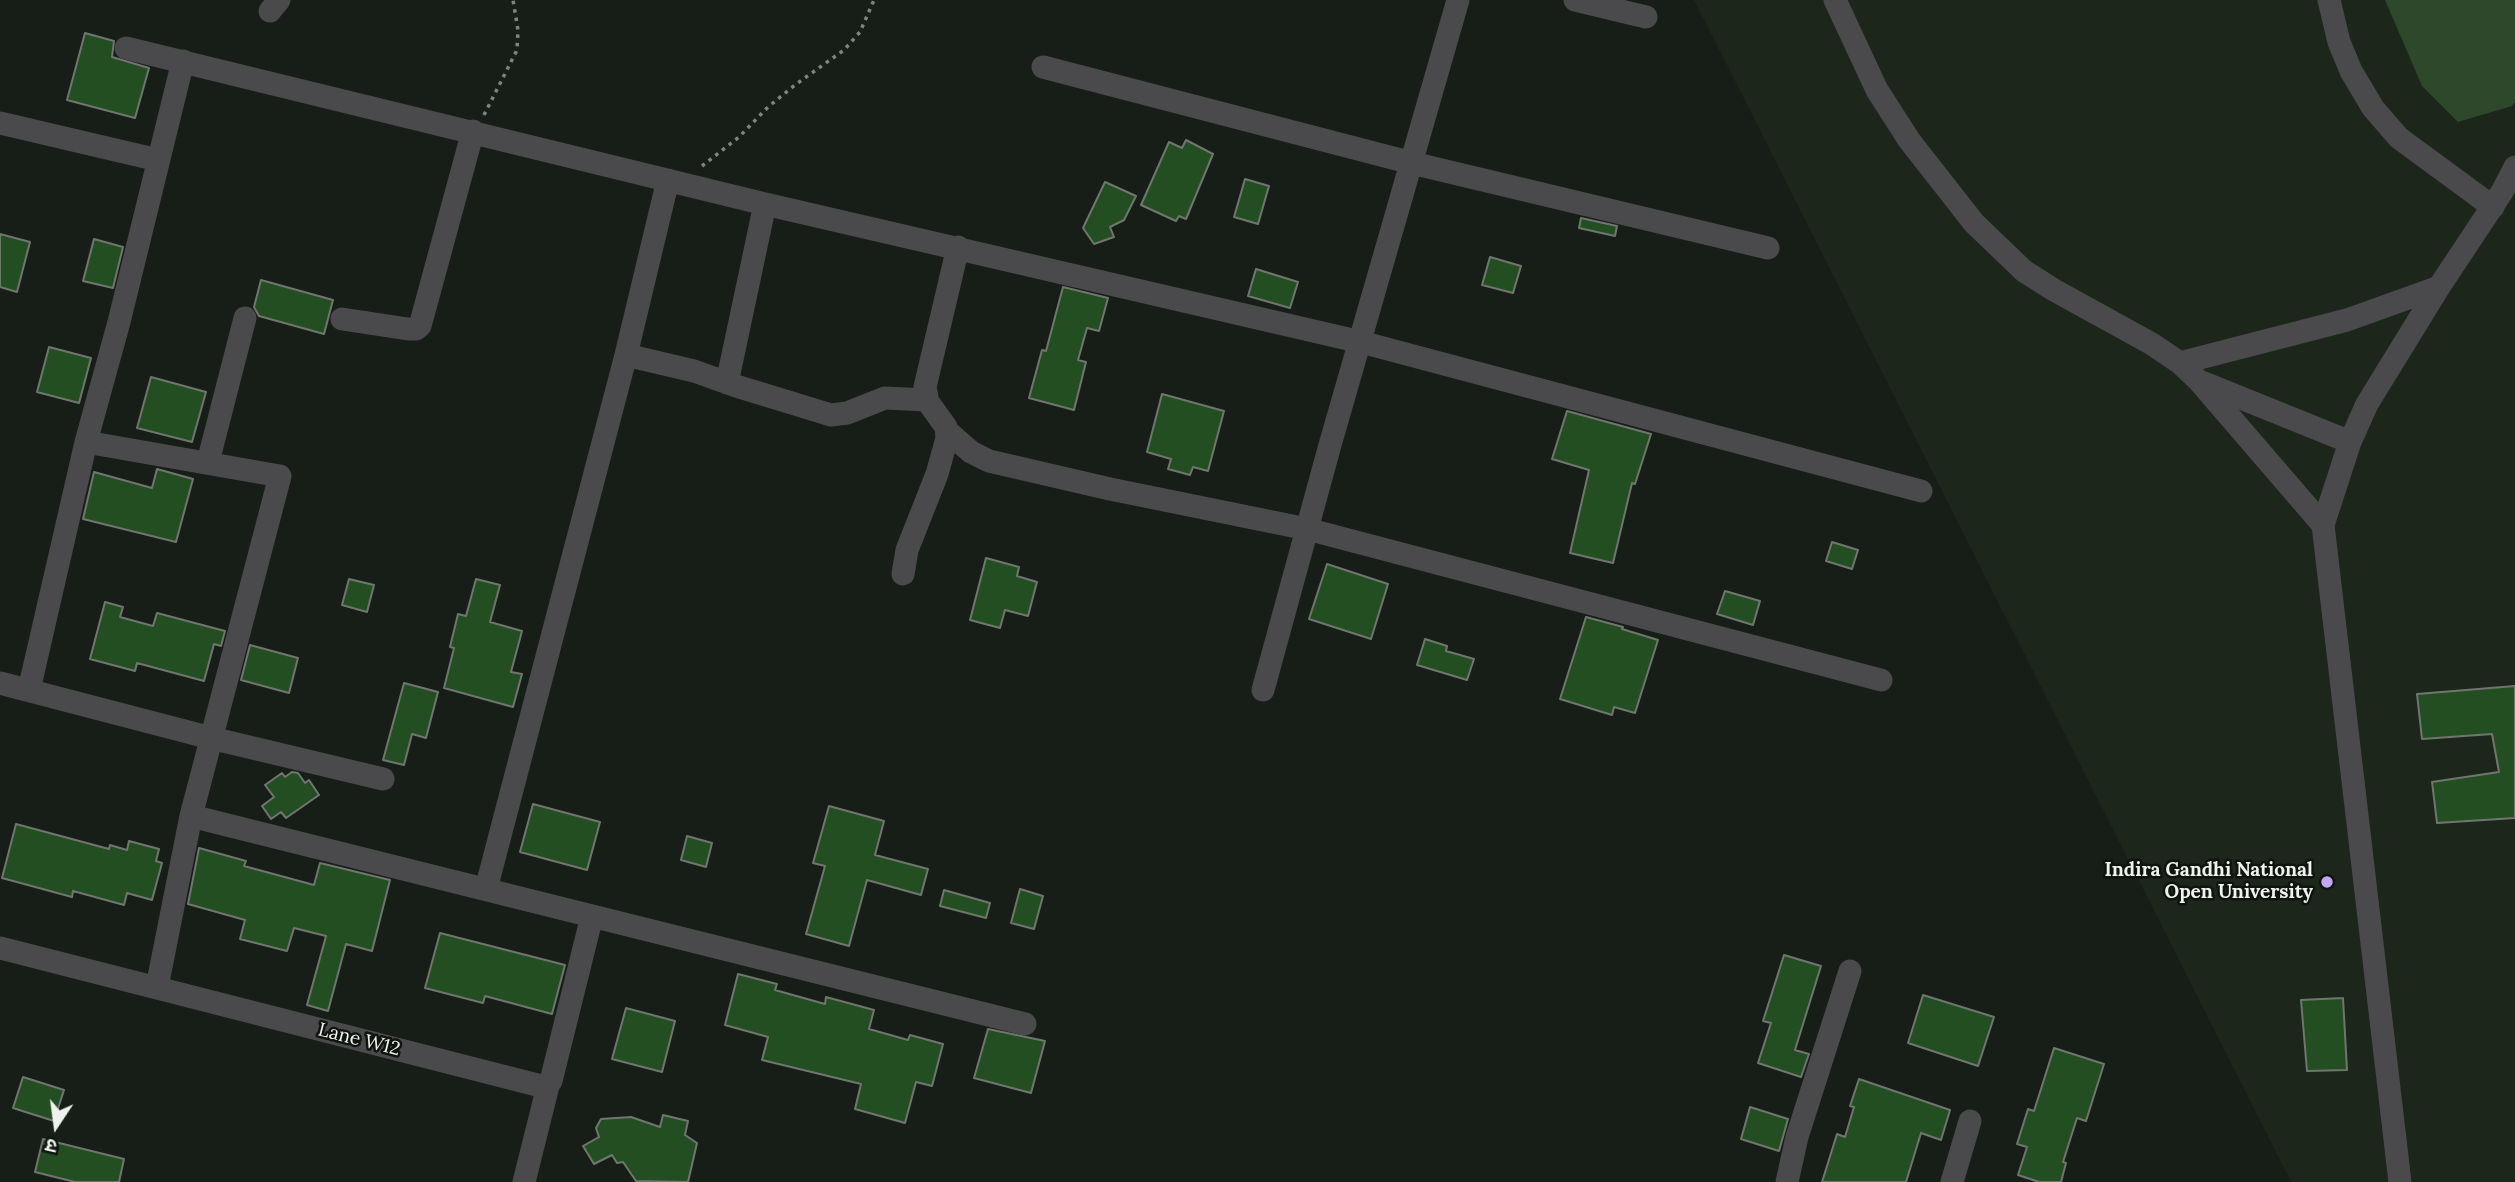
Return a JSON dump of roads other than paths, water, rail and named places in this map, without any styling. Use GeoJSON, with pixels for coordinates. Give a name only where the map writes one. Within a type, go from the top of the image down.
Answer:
{"type":"FeatureCollection","features":[{"type":"Feature","properties":{"kind":"street"},"geometry":{"type":"LineString","coordinates":[[1263,690],[1458,0]]}},
{"type":"Feature","properties":{"kind":"street"},"geometry":{"type":"LineString","coordinates":[[1575,0],[1646,17]]}},
{"type":"Feature","properties":{"kind":"street"},"geometry":{"type":"LineString","coordinates":[[1835,0],[1877,90],[1909,140],[1974,223],[2025,271],[2180,363],[2323,525]]}},
{"type":"Feature","properties":{"kind":"street"},"geometry":{"type":"LineString","coordinates":[[2329,0],[2347,62],[2373,108],[2399,138],[2493,207]]}},
{"type":"Feature","properties":{"kind":"street"},"geometry":{"type":"LineString","coordinates":[[126,48],[765,204],[1361,342],[1921,491]]}},
{"type":"Feature","properties":{"kind":"street"},"geometry":{"type":"LineString","coordinates":[[29,690],[86,442],[119,322],[183,61]]}},
{"type":"Feature","properties":{"kind":"street"},"geometry":{"type":"LineString","coordinates":[[1043,67],[1412,163],[1768,248]]}},
{"type":"Feature","properties":{"kind":"street"},"geometry":{"type":"LineString","coordinates":[[0,123],[158,160]]}},
{"type":"Feature","properties":{"kind":"street"},"geometry":{"type":"LineString","coordinates":[[342,319],[408,329],[420,326],[473,131]]}},
{"type":"Feature","properties":{"kind":"street"},"geometry":{"type":"LineString","coordinates":[[2400,1182],[2323,525],[2350,442],[2367,404],[2439,287],[2493,207],[2515,167]]}},
{"type":"Feature","properties":{"kind":"street"},"geometry":{"type":"LineString","coordinates":[[486,889],[626,355],[675,182]]}},
{"type":"Feature","properties":{"kind":"street"},"geometry":{"type":"LineString","coordinates":[[727,383],[765,204]]}},
{"type":"Feature","properties":{"kind":"street"},"geometry":{"type":"LineString","coordinates":[[903,574],[907,550],[944,452],[947,432],[945,424],[927,400],[926,380],[958,247]]}},
{"type":"Feature","properties":{"kind":"street"},"geometry":{"type":"LineString","coordinates":[[2180,363],[2347,320],[2439,287]]}},
{"type":"Feature","properties":{"kind":"street"},"geometry":{"type":"LineString","coordinates":[[208,462],[245,318]]}},
{"type":"Feature","properties":{"kind":"street"},"geometry":{"type":"LineString","coordinates":[[626,355],[694,371],[831,415],[847,413],[885,398],[927,400]]}},
{"type":"Feature","properties":{"kind":"street"},"geometry":{"type":"LineString","coordinates":[[2199,382],[2350,442]]}},
{"type":"Feature","properties":{"kind":"street"},"geometry":{"type":"LineString","coordinates":[[947,432],[971,452],[989,461],[1307,529],[1881,680]]}},
{"type":"Feature","properties":{"kind":"street"},"geometry":{"type":"LineString","coordinates":[[86,442],[280,476],[191,816],[157,987]]}},
{"type":"Feature","properties":{"kind":"street"},"geometry":{"type":"LineString","coordinates":[[0,682],[211,738],[383,779]]}},
{"type":"Feature","properties":{"kind":"street"},"geometry":{"type":"LineString","coordinates":[[191,816],[1025,1024]]}},
{"type":"Feature","properties":{"kind":"street"},"geometry":{"type":"LineString","coordinates":[[524,1182],[592,916]]}},
{"type":"Feature","properties":{"kind":"street","name":"Lane W12"},"geometry":{"type":"LineString","coordinates":[[0,948],[548,1086]]}},
{"type":"Feature","properties":{"kind":"street"},"geometry":{"type":"LineString","coordinates":[[1787,1182],[1797,1137],[1850,971]]}},
{"type":"Feature","properties":{"kind":"street"},"geometry":{"type":"LineString","coordinates":[[1952,1182],[1970,1121]]}},
{"type":"Feature","properties":{"kind":"place","name":"Indira Gandhi National Open University"},"geometry":{"type":"Point","coordinates":[2327,882]}}]}
